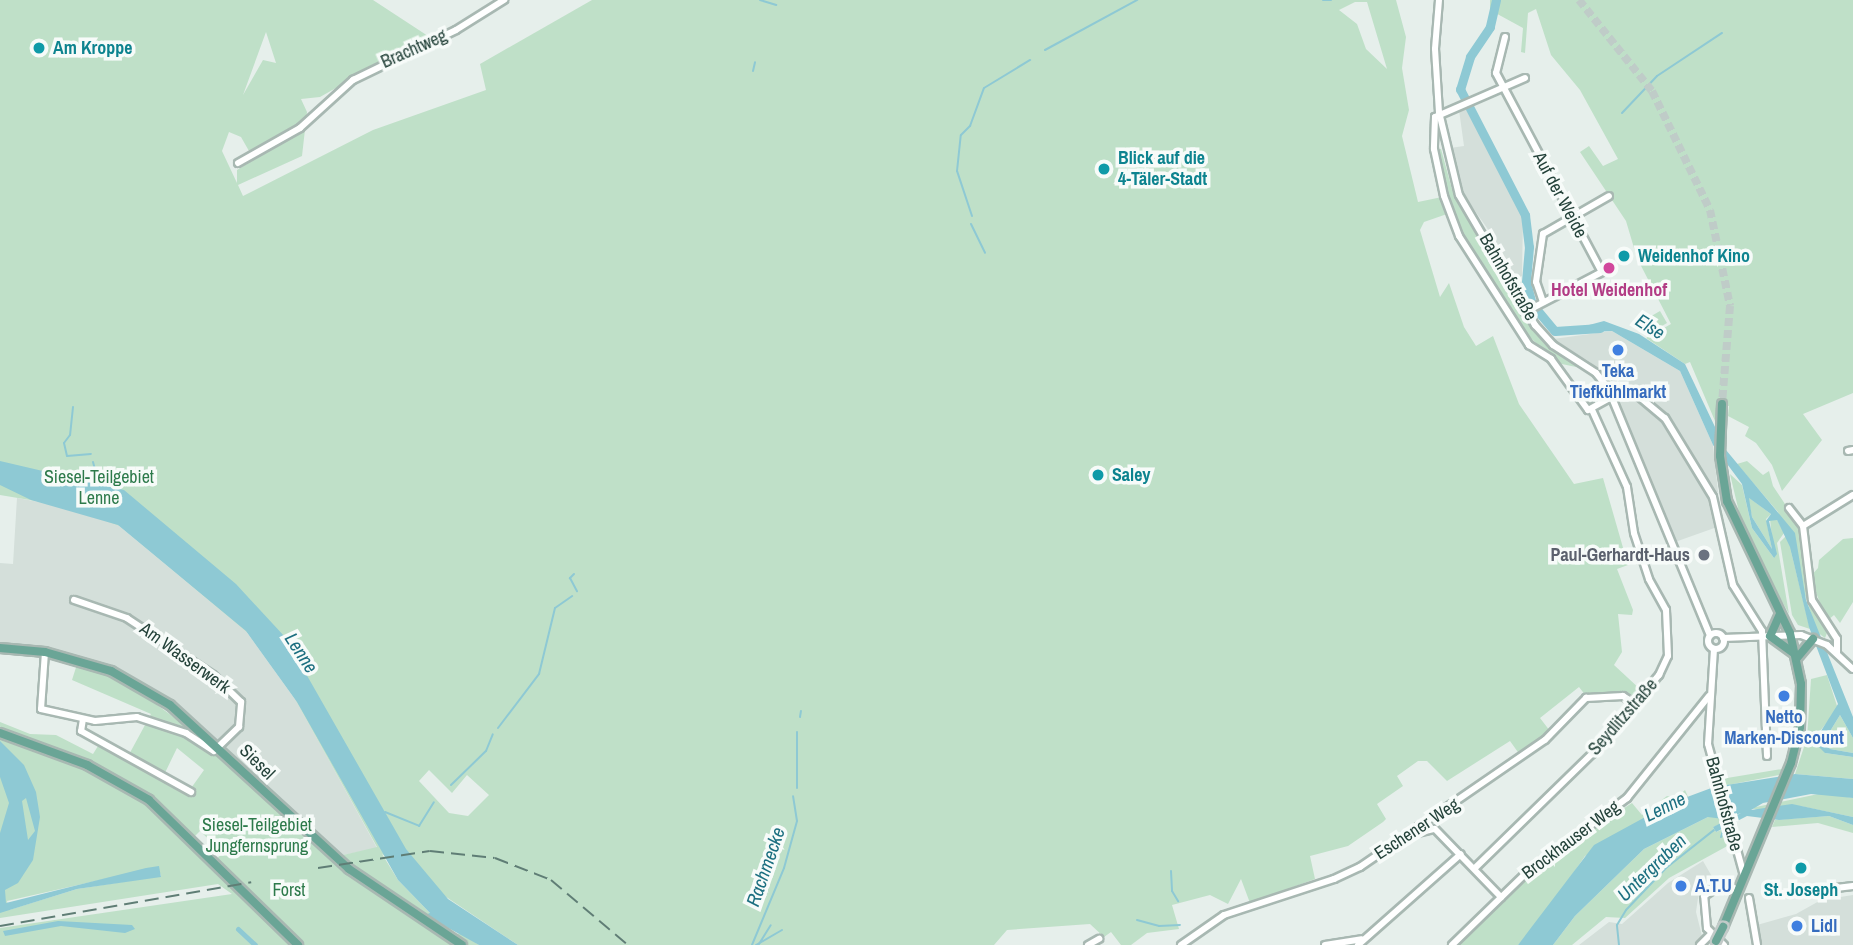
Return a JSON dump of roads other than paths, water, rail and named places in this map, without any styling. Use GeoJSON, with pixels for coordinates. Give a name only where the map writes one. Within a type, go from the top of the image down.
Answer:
{"type":"FeatureCollection","features":[{"type":"Feature","properties":{"kind":"main road"},"geometry":{"type":"LineString","coordinates":[[1715,945],[1797,745],[1801,684],[1790,634],[1733,518],[1722,478],[1722,404]]}},
{"type":"Feature","properties":{"kind":"main road"},"geometry":{"type":"LineString","coordinates":[[1766,636],[1777,627],[1780,610]]}},
{"type":"Feature","properties":{"kind":"main road"},"geometry":{"type":"LineString","coordinates":[[1766,636],[1785,643],[1797,658]]}},
{"type":"Feature","properties":{"kind":"main road"},"geometry":{"type":"LineString","coordinates":[[1797,658],[1810,638]]}},
{"type":"Feature","properties":{"kind":"main road"},"geometry":{"type":"LineString","coordinates":[[0,646],[45,652],[111,671],[143,688],[222,749]]}},
{"type":"Feature","properties":{"kind":"main road"},"geometry":{"type":"LineString","coordinates":[[0,733],[86,765],[149,800],[298,945]]}},
{"type":"Feature","properties":{"kind":"main road","name":"Siesel"},"geometry":{"type":"LineString","coordinates":[[222,749],[349,869],[462,945]]}},
{"type":"Feature","properties":{"kind":"street","name":"Brachtweg"},"geometry":{"type":"LineString","coordinates":[[239,163],[300,128],[326,100],[378,65],[456,30],[504,0]]}},
{"type":"Feature","properties":{"kind":"street","name":"Bahnhofstraße"},"geometry":{"type":"LineString","coordinates":[[1438,0],[1439,112],[1459,195],[1528,310],[1553,345],[1596,373],[1608,388],[1710,635]]}},
{"type":"Feature","properties":{"kind":"street","name":"Auf der Weide"},"geometry":{"type":"LineString","coordinates":[[1505,37],[1495,68],[1602,272],[1528,310]]}},
{"type":"Feature","properties":{"kind":"street"},"geometry":{"type":"LineString","coordinates":[[1439,112],[1465,105],[1502,84],[1525,78]]}},
{"type":"Feature","properties":{"kind":"street","name":"Seydlitzstraße"},"geometry":{"type":"LineString","coordinates":[[1439,112],[1433,133],[1437,171],[1459,236],[1529,345],[1551,359],[1587,410],[1592,410],[1627,487],[1634,533],[1667,617],[1668,656],[1659,675],[1534,814],[1475,868]]}},
{"type":"Feature","properties":{"kind":"street"},"geometry":{"type":"LineString","coordinates":[[1541,303],[1536,282],[1543,234],[1609,196]]}},
{"type":"Feature","properties":{"kind":"street"},"geometry":{"type":"LineString","coordinates":[[1608,388],[1625,389],[1641,397],[1672,429],[1713,497],[1733,585],[1766,636],[1767,756]]}},
{"type":"Feature","properties":{"kind":"street"},"geometry":{"type":"LineString","coordinates":[[1592,410],[1611,397]]}},
{"type":"Feature","properties":{"kind":"street"},"geometry":{"type":"LineString","coordinates":[[1803,526],[1853,495]]}},
{"type":"Feature","properties":{"kind":"street"},"geometry":{"type":"LineString","coordinates":[[1789,508],[1803,526],[1812,600],[1837,639],[1837,653]]}},
{"type":"Feature","properties":{"kind":"street","name":"Am Wasserwerk"},"geometry":{"type":"LineString","coordinates":[[74,600],[127,618],[158,635],[237,696],[242,720],[222,749]]}},
{"type":"Feature","properties":{"kind":"street"},"geometry":{"type":"LineString","coordinates":[[1723,638],[1722,646],[1714,649],[1708,643],[1710,635],[1717,632],[1723,638],[1790,634],[1810,638],[1827,645],[1853,669]]}},
{"type":"Feature","properties":{"kind":"street","name":"Bahnhofstraße"},"geometry":{"type":"LineString","coordinates":[[1714,649],[1708,744],[1745,876]]}},
{"type":"Feature","properties":{"kind":"street","name":"Siesel"},"geometry":{"type":"LineString","coordinates":[[45,652],[39,705],[83,719],[137,717],[186,733],[214,751],[222,749]]}},
{"type":"Feature","properties":{"kind":"street","name":"Eschener Weg"},"geometry":{"type":"LineString","coordinates":[[1181,945],[1224,915],[1334,879],[1408,835],[1545,740],[1586,698],[1623,696],[1635,704]]}},
{"type":"Feature","properties":{"kind":"street","name":"Brockhauser Weg"},"geometry":{"type":"LineString","coordinates":[[1452,945],[1557,847],[1627,799],[1709,696]]}},
{"type":"Feature","properties":{"kind":"street"},"geometry":{"type":"LineString","coordinates":[[83,719],[81,731],[191,792]]}},
{"type":"Feature","properties":{"kind":"street"},"geometry":{"type":"LineString","coordinates":[[1408,835],[1435,829],[1501,897]]}},
{"type":"Feature","properties":{"kind":"street"},"geometry":{"type":"LineString","coordinates":[[1325,945],[1360,942],[1461,854]]}},
{"type":"Feature","properties":{"kind":"street"},"geometry":{"type":"LineString","coordinates":[[1724,945],[1710,936],[1703,917],[1705,894],[1722,884],[1739,890]]}},
{"type":"Feature","properties":{"kind":"street"},"geometry":{"type":"LineString","coordinates":[[1820,891],[1853,886]]}},
{"type":"Feature","properties":{"kind":"street"},"geometry":{"type":"LineString","coordinates":[[1749,898],[1757,945]]}},
{"type":"Feature","properties":{"kind":"street"},"geometry":{"type":"LineString","coordinates":[[1700,945],[1710,936]]}},
{"type":"Feature","properties":{"kind":"street"},"geometry":{"type":"LineString","coordinates":[[1087,945],[1099,939]]}},
{"type":"Feature","properties":{"kind":"water"},"geometry":{"type":"Polygon","coordinates":[[[1604,321],[1639,334],[1685,364],[1726,450],[1795,533],[1806,600],[1853,717],[1853,738],[1840,715],[1824,741],[1830,749],[1853,753],[1853,757],[1825,753],[1818,746],[1821,731],[1838,704],[1809,627],[1790,547],[1777,520],[1769,521],[1777,554],[1774,558],[1752,528],[1742,484],[1713,445],[1680,371],[1612,331],[1591,332],[1589,325],[1604,321]],[[1749,498],[1752,517],[1772,549],[1766,521],[1771,514],[1749,498]]]}},
{"type":"Feature","properties":{"kind":"water"},"geometry":{"type":"Polygon","coordinates":[[[0,461],[124,490],[236,584],[285,637],[406,849],[448,899],[518,945],[479,945],[425,915],[430,913],[398,880],[297,702],[246,631],[118,525],[31,500],[0,485],[0,461]]]}},
{"type":"Feature","properties":{"kind":"water"},"geometry":{"type":"Polygon","coordinates":[[[0,741],[24,765],[36,792],[40,817],[33,860],[18,883],[5,890],[6,903],[146,868],[159,866],[161,877],[77,889],[0,913],[0,833],[9,803],[0,777],[0,741]],[[26,798],[22,801],[28,840],[35,831],[26,798]]]}},
{"type":"Feature","properties":{"kind":"water","name":"Lenne"},"geometry":{"type":"Polygon","coordinates":[[[1795,774],[1853,779],[1853,798],[1811,794],[1763,803],[1751,810],[1792,804],[1853,817],[1853,825],[1829,816],[1779,820],[1747,816],[1716,832],[1713,827],[1741,813],[1723,819],[1708,817],[1644,849],[1575,916],[1553,945],[1518,945],[1594,845],[1671,803],[1714,787],[1795,774]]]}},
{"type":"Feature","properties":{"kind":"water"},"geometry":{"type":"Polygon","coordinates":[[[58,921],[132,925],[135,929],[125,933],[61,926],[5,936],[3,931],[58,921]]]}},
{"type":"Feature","properties":{"kind":"waterway"},"geometry":{"type":"LineString","coordinates":[[760,0],[776,5]]}},
{"type":"Feature","properties":{"kind":"waterway"},"geometry":{"type":"LineString","coordinates":[[1045,50],[1137,0]]}},
{"type":"Feature","properties":{"kind":"waterway"},"geometry":{"type":"LineString","coordinates":[[1323,0],[1331,0]]}},
{"type":"Feature","properties":{"kind":"waterway","name":"Else"},"geometry":{"type":"LineString","coordinates":[[1496,0],[1490,27],[1470,57],[1460,89],[1525,215],[1529,247],[1526,282],[1532,304],[1555,331],[1600,328]]}},
{"type":"Feature","properties":{"kind":"waterway"},"geometry":{"type":"LineString","coordinates":[[1622,113],[1657,76],[1722,33]]}},
{"type":"Feature","properties":{"kind":"waterway"},"geometry":{"type":"LineString","coordinates":[[972,216],[957,171],[961,135],[970,126],[984,88],[1030,60]]}},
{"type":"Feature","properties":{"kind":"waterway"},"geometry":{"type":"LineString","coordinates":[[753,71],[755,62]]}},
{"type":"Feature","properties":{"kind":"waterway"},"geometry":{"type":"LineString","coordinates":[[971,224],[985,253]]}},
{"type":"Feature","properties":{"kind":"waterway"},"geometry":{"type":"LineString","coordinates":[[73,407],[70,435],[64,443],[67,456],[91,454]]}},
{"type":"Feature","properties":{"kind":"waterway"},"geometry":{"type":"LineString","coordinates":[[93,462],[99,484]]}},
{"type":"Feature","properties":{"kind":"waterway"},"geometry":{"type":"LineString","coordinates":[[574,574],[570,578],[577,591]]}},
{"type":"Feature","properties":{"kind":"waterway"},"geometry":{"type":"LineString","coordinates":[[498,728],[539,674],[555,608],[572,596]]}},
{"type":"Feature","properties":{"kind":"waterway","name":"Rachmecke"},"geometry":{"type":"LineString","coordinates":[[800,717],[801,711]]}},
{"type":"Feature","properties":{"kind":"waterway","name":"Rachmecke"},"geometry":{"type":"LineString","coordinates":[[797,732],[797,788]]}},
{"type":"Feature","properties":{"kind":"waterway"},"geometry":{"type":"LineString","coordinates":[[451,785],[486,751],[493,734]]}},
{"type":"Feature","properties":{"kind":"waterway","name":"Rachmecke"},"geometry":{"type":"LineString","coordinates":[[752,945],[784,868],[797,821],[793,796]]}},
{"type":"Feature","properties":{"kind":"waterway"},"geometry":{"type":"LineString","coordinates":[[385,812],[419,826],[434,802]]}},
{"type":"Feature","properties":{"kind":"waterway","name":"Untergraben"},"geometry":{"type":"LineString","coordinates":[[1721,837],[1724,828]]}},
{"type":"Feature","properties":{"kind":"waterway","name":"Untergraben"},"geometry":{"type":"LineString","coordinates":[[1619,945],[1617,925],[1626,910],[1666,868],[1714,830]]}},
{"type":"Feature","properties":{"kind":"waterway"},"geometry":{"type":"LineString","coordinates":[[1171,871],[1172,891],[1178,901]]}},
{"type":"Feature","properties":{"kind":"waterway"},"geometry":{"type":"LineString","coordinates":[[1137,920],[1159,926],[1180,925]]}},
{"type":"Feature","properties":{"kind":"waterway"},"geometry":{"type":"LineString","coordinates":[[759,944],[771,925]]}},
{"type":"Feature","properties":{"kind":"waterway"},"geometry":{"type":"LineString","coordinates":[[238,929],[255,945]]}},
{"type":"Feature","properties":{"kind":"waterway"},"geometry":{"type":"LineString","coordinates":[[756,945],[782,930]]}},
{"type":"Feature","properties":{"kind":"tunnel"},"geometry":{"type":"LineString","coordinates":[[1579,0],[1652,91],[1710,210],[1730,306],[1722,404]]}},
{"type":"Feature","properties":{"kind":"railway"},"geometry":{"type":"LineString","coordinates":[[318,868],[430,851],[495,858],[551,880],[628,945]]}},
{"type":"Feature","properties":{"kind":"railway"},"geometry":{"type":"LineString","coordinates":[[0,926],[251,882]]}},
{"type":"Feature","properties":{"kind":"place","name":"Am Kroppe"},"geometry":{"type":"Point","coordinates":[39,48]}},
{"type":"Feature","properties":{"kind":"place","name":"Blick auf die 4-Täler-Stadt"},"geometry":{"type":"Point","coordinates":[1104,169]}},
{"type":"Feature","properties":{"kind":"place","name":"Weidenhof Kino"},"geometry":{"type":"Point","coordinates":[1624,256]}},
{"type":"Feature","properties":{"kind":"place","name":"Hotel Weidenhof"},"geometry":{"type":"Point","coordinates":[1609,268]}},
{"type":"Feature","properties":{"kind":"place","name":"Teka Tiefkühlmarkt"},"geometry":{"type":"Point","coordinates":[1618,350]}},
{"type":"Feature","properties":{"kind":"place","name":"Saley"},"geometry":{"type":"Point","coordinates":[1098,475]}},
{"type":"Feature","properties":{"kind":"place","name":"Paul-Gerhardt-Haus"},"geometry":{"type":"Point","coordinates":[1704,555]}},
{"type":"Feature","properties":{"kind":"place","name":"Netto Marken-Discount"},"geometry":{"type":"Point","coordinates":[1784,696]}},
{"type":"Feature","properties":{"kind":"place","name":"St. Joseph"},"geometry":{"type":"Point","coordinates":[1801,868]}},
{"type":"Feature","properties":{"kind":"place","name":"A.T.U"},"geometry":{"type":"Point","coordinates":[1681,886]}},
{"type":"Feature","properties":{"kind":"place","name":"Lidl"},"geometry":{"type":"Point","coordinates":[1797,926]}},
{"type":"Feature","properties":{"kind":"park label","name":"Siesel-Teilgebiet Lenne"},"geometry":{"type":"Point","coordinates":[99,488]}},
{"type":"Feature","properties":{"kind":"park label","name":"Siesel-Teilgebiet Jungfernsprung"},"geometry":{"type":"Point","coordinates":[257,836]}},
{"type":"Feature","properties":{"kind":"park label","name":"Forst"},"geometry":{"type":"Point","coordinates":[289,890]}}]}
